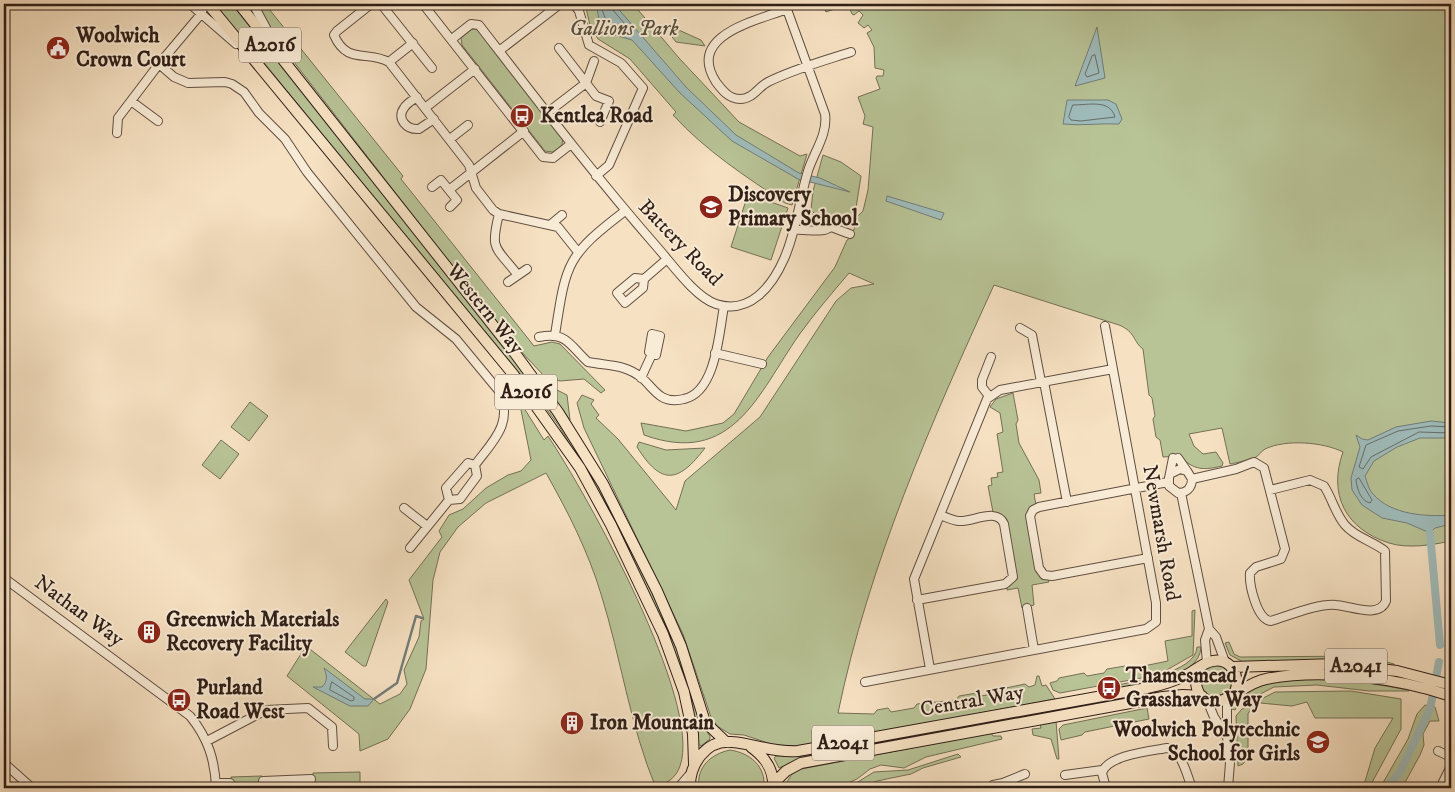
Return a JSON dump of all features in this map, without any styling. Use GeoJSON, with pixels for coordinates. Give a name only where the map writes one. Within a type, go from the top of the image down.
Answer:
{"type":"FeatureCollection","features":[{"type":"Feature","properties":{"kind":"main road","name":"Western Way"},"geometry":{"type":"LineString","coordinates":[[206,4],[513,374],[580,468],[615,533],[663,634],[684,692],[692,734],[693,768],[690,788]]}},
{"type":"Feature","properties":{"kind":"main road","name":"Western Way"},"geometry":{"type":"LineString","coordinates":[[239,4],[514,352],[558,412],[603,484],[657,591],[689,667],[705,722],[726,742]]}},
{"type":"Feature","properties":{"kind":"main road","name":"Central Way"},"geometry":{"type":"LineString","coordinates":[[726,742],[786,752],[798,751],[1147,688],[1168,683],[1219,660],[1229,665],[1336,664],[1397,671],[1447,683]]}},
{"type":"Feature","properties":{"kind":"main road"},"geometry":{"type":"LineString","coordinates":[[1229,665],[1238,679],[1235,692]]}},
{"type":"Feature","properties":{"kind":"main road"},"geometry":{"type":"LineString","coordinates":[[1203,666],[1196,683],[1205,698]]}},
{"type":"Feature","properties":{"kind":"main road","name":"A2041"},"geometry":{"type":"LineString","coordinates":[[1227,700],[1235,692],[1266,679],[1330,675],[1373,679],[1451,696]]}},
{"type":"Feature","properties":{"kind":"main road","name":"Central Way"},"geometry":{"type":"LineString","coordinates":[[773,786],[786,771],[801,764],[1154,698],[1183,695],[1220,702],[1227,700]]}},
{"type":"Feature","properties":{"kind":"main road"},"geometry":{"type":"LineString","coordinates":[[693,768],[708,749],[726,742]]}},
{"type":"Feature","properties":{"kind":"main road"},"geometry":{"type":"LineString","coordinates":[[748,745],[761,754],[769,766],[773,786]]}},
{"type":"Feature","properties":{"kind":"street"},"geometry":{"type":"LineString","coordinates":[[190,4],[199,4]]}},
{"type":"Feature","properties":{"kind":"street","name":"Western Way"},"geometry":{"type":"LineString","coordinates":[[190,4],[264,72]]}},
{"type":"Feature","properties":{"kind":"street"},"geometry":{"type":"LineString","coordinates":[[117,132],[118,118],[159,64],[201,14],[206,4]]}},
{"type":"Feature","properties":{"kind":"street","name":"Western Way"},"geometry":{"type":"LineString","coordinates":[[253,4],[272,39],[302,86]]}},
{"type":"Feature","properties":{"kind":"street"},"geometry":{"type":"LineString","coordinates":[[371,4],[334,35],[350,54],[389,62],[469,165],[476,188],[492,210],[499,214],[558,227],[578,252]]}},
{"type":"Feature","properties":{"kind":"street"},"geometry":{"type":"LineString","coordinates":[[381,4],[432,68]]}},
{"type":"Feature","properties":{"kind":"street"},"geometry":{"type":"LineString","coordinates":[[425,4],[543,156],[548,159],[571,144]]}},
{"type":"Feature","properties":{"kind":"street"},"geometry":{"type":"LineString","coordinates":[[499,51],[560,4]]}},
{"type":"Feature","properties":{"kind":"street"},"geometry":{"type":"LineString","coordinates":[[574,4],[579,11],[590,45],[621,63],[643,88],[609,164],[596,176]]}},
{"type":"Feature","properties":{"kind":"street"},"geometry":{"type":"LineString","coordinates":[[786,7],[738,28],[716,42],[709,52],[711,70],[716,81],[727,94],[740,99],[748,98],[766,83],[851,52]]}},
{"type":"Feature","properties":{"kind":"street","name":"Battery Road"},"geometry":{"type":"LineString","coordinates":[[452,39],[471,24],[479,25],[596,176],[700,295],[724,306],[745,304],[761,295],[779,270],[795,230],[808,172],[826,122],[786,7]]}},
{"type":"Feature","properties":{"kind":"street"},"geometry":{"type":"LineString","coordinates":[[389,62],[413,43]]}},
{"type":"Feature","properties":{"kind":"street"},"geometry":{"type":"LineString","coordinates":[[559,48],[596,96],[609,101],[600,122]]}},
{"type":"Feature","properties":{"kind":"street"},"geometry":{"type":"LineString","coordinates":[[547,113],[586,83],[594,61]]}},
{"type":"Feature","properties":{"kind":"street"},"geometry":{"type":"LineString","coordinates":[[159,64],[174,77],[188,83],[225,82],[244,92],[259,113],[285,139],[307,172],[416,307],[456,339],[499,391],[504,400],[505,418],[496,436],[474,465]]}},
{"type":"Feature","properties":{"kind":"street"},"geometry":{"type":"LineString","coordinates":[[426,108],[475,69]]}},
{"type":"Feature","properties":{"kind":"street"},"geometry":{"type":"LineString","coordinates":[[417,97],[404,108],[402,113],[404,123],[408,127],[419,129],[434,119]]}},
{"type":"Feature","properties":{"kind":"street"},"geometry":{"type":"LineString","coordinates":[[131,101],[158,121]]}},
{"type":"Feature","properties":{"kind":"street"},"geometry":{"type":"LineString","coordinates":[[450,139],[468,125]]}},
{"type":"Feature","properties":{"kind":"street"},"geometry":{"type":"LineString","coordinates":[[449,190],[524,131]]}},
{"type":"Feature","properties":{"kind":"street"},"geometry":{"type":"LineString","coordinates":[[432,187],[442,180],[457,200],[450,207]]}},
{"type":"Feature","properties":{"kind":"street"},"geometry":{"type":"LineString","coordinates":[[555,335],[564,279],[578,252],[585,243],[625,211]]}},
{"type":"Feature","properties":{"kind":"street"},"geometry":{"type":"LineString","coordinates":[[499,214],[493,237],[495,246],[517,274]]}},
{"type":"Feature","properties":{"kind":"street"},"geometry":{"type":"LineString","coordinates":[[799,214],[825,223],[830,228],[850,234]]}},
{"type":"Feature","properties":{"kind":"street"},"geometry":{"type":"LineString","coordinates":[[550,224],[562,215]]}},
{"type":"Feature","properties":{"kind":"street"},"geometry":{"type":"LineString","coordinates":[[795,230],[807,228],[824,231],[830,228]]}},
{"type":"Feature","properties":{"kind":"street"},"geometry":{"type":"LineString","coordinates":[[644,279],[668,259]]}},
{"type":"Feature","properties":{"kind":"street"},"geometry":{"type":"LineString","coordinates":[[508,282],[517,274],[527,269]]}},
{"type":"Feature","properties":{"kind":"street"},"geometry":{"type":"LineString","coordinates":[[539,337],[555,335],[574,347],[588,362],[613,364],[642,378],[664,398],[672,400],[693,397],[706,383],[715,354],[724,306]]}},
{"type":"Feature","properties":{"kind":"street","name":"Newmarsh Road"},"geometry":{"type":"LineString","coordinates":[[865,682],[1151,628],[1158,616],[1105,326]]}},
{"type":"Feature","properties":{"kind":"street"},"geometry":{"type":"LineString","coordinates":[[1020,328],[1032,335],[1066,502]]}},
{"type":"Feature","properties":{"kind":"street"},"geometry":{"type":"LineString","coordinates":[[642,378],[652,354]]}},
{"type":"Feature","properties":{"kind":"street"},"geometry":{"type":"LineString","coordinates":[[715,354],[762,364]]}},
{"type":"Feature","properties":{"kind":"street"},"geometry":{"type":"LineString","coordinates":[[989,396],[982,387],[982,380],[991,357]]}},
{"type":"Feature","properties":{"kind":"street"},"geometry":{"type":"LineString","coordinates":[[930,669],[914,585],[916,574],[989,396],[1000,390],[1113,369]]}},
{"type":"Feature","properties":{"kind":"street"},"geometry":{"type":"LineString","coordinates":[[1176,458],[1192,479],[1190,486],[1182,493],[1171,489],[1169,478],[1176,458]]}},
{"type":"Feature","properties":{"kind":"street"},"geometry":{"type":"LineString","coordinates":[[1192,479],[1236,469],[1254,462],[1264,468],[1285,554],[1278,561],[1256,567],[1250,573],[1250,580],[1261,617],[1271,621],[1334,604],[1373,611],[1383,607],[1386,601],[1385,551],[1358,536],[1346,526],[1336,512],[1324,486],[1310,480],[1270,490]]}},
{"type":"Feature","properties":{"kind":"street"},"geometry":{"type":"LineString","coordinates":[[448,500],[446,488],[464,466],[468,463],[474,465]]}},
{"type":"Feature","properties":{"kind":"street"},"geometry":{"type":"LineString","coordinates":[[410,548],[448,500],[460,498],[477,476],[474,465]]}},
{"type":"Feature","properties":{"kind":"street"},"geometry":{"type":"LineString","coordinates":[[1148,558],[1052,576],[1044,575],[1039,568],[1030,519],[1031,513],[1038,507],[1135,490],[1169,478],[1180,469],[1187,471]]}},
{"type":"Feature","properties":{"kind":"street"},"geometry":{"type":"LineString","coordinates":[[1182,493],[1208,629],[1203,666]]}},
{"type":"Feature","properties":{"kind":"street"},"geometry":{"type":"LineString","coordinates":[[404,508],[428,526]]}},
{"type":"Feature","properties":{"kind":"street"},"geometry":{"type":"LineString","coordinates":[[917,600],[1005,584],[1013,577],[1004,524],[1001,518],[995,515],[958,521],[940,515]]}},
{"type":"Feature","properties":{"kind":"street","name":"Nathan Way"},"geometry":{"type":"LineString","coordinates":[[4,578],[190,716],[207,741],[212,756],[216,786]]}},
{"type":"Feature","properties":{"kind":"street"},"geometry":{"type":"LineString","coordinates":[[1027,608],[1034,650]]}},
{"type":"Feature","properties":{"kind":"street"},"geometry":{"type":"LineString","coordinates":[[1208,629],[1216,637],[1229,665]]}},
{"type":"Feature","properties":{"kind":"street"},"geometry":{"type":"LineString","coordinates":[[1205,698],[1227,737]]}},
{"type":"Feature","properties":{"kind":"street"},"geometry":{"type":"LineString","coordinates":[[1227,700],[1227,737],[1230,764],[1228,788]]}},
{"type":"Feature","properties":{"kind":"street"},"geometry":{"type":"LineString","coordinates":[[207,741],[266,710],[308,708],[332,726],[333,746]]}},
{"type":"Feature","properties":{"kind":"street"},"geometry":{"type":"LineString","coordinates":[[1065,775],[1102,770],[1106,765],[1128,755],[1170,748],[1177,754],[1192,788]]}},
{"type":"Feature","properties":{"kind":"street"},"geometry":{"type":"LineString","coordinates":[[1438,751],[1451,757]]}},
{"type":"Feature","properties":{"kind":"street"},"geometry":{"type":"LineString","coordinates":[[4,763],[32,788]]}},
{"type":"Feature","properties":{"kind":"street"},"geometry":{"type":"LineString","coordinates":[[1440,788],[1451,766]]}},
{"type":"Feature","properties":{"kind":"street"},"geometry":{"type":"LineString","coordinates":[[678,788],[693,768]]}},
{"type":"Feature","properties":{"kind":"street"},"geometry":{"type":"LineString","coordinates":[[1102,770],[1106,788]]}},
{"type":"Feature","properties":{"kind":"street"},"geometry":{"type":"LineString","coordinates":[[994,785],[1004,786],[1025,774]]}},
{"type":"Feature","properties":{"kind":"street"},"geometry":{"type":"LineString","coordinates":[[263,781],[311,779]]}},
{"type":"Feature","properties":{"kind":"street"},"geometry":{"type":"LineString","coordinates":[[216,786],[230,783]]}},
{"type":"Feature","properties":{"kind":"green space"},"geometry":{"type":"Polygon","coordinates":[[[229,4],[233,4],[524,373],[580,453],[612,510],[668,624],[699,720],[710,736],[710,739],[701,746],[698,744],[687,691],[665,626],[609,512],[559,426],[521,375],[220,11],[229,4]]]}},
{"type":"Feature","properties":{"kind":"green space"},"geometry":{"type":"Polygon","coordinates":[[[256,4],[265,4],[403,176],[401,179],[534,346],[552,342],[560,344],[605,390],[601,393],[584,379],[560,381],[544,376],[505,334],[287,53],[256,4]]]}},
{"type":"Feature","properties":{"kind":"green space","name":"Gallions Park"},"geometry":{"type":"Polygon","coordinates":[[[585,4],[633,4],[679,58],[739,122],[800,156],[807,154],[792,205],[785,203],[712,152],[686,128],[673,115],[676,112],[630,59],[598,39],[590,25],[585,4]]]}},
{"type":"Feature","properties":{"kind":"green space"},"geometry":{"type":"Polygon","coordinates":[[[823,4],[848,4],[826,12],[823,4]]]}},
{"type":"Feature","properties":{"kind":"green space"},"geometry":{"type":"Polygon","coordinates":[[[848,4],[1451,4],[1451,541],[1420,546],[1396,545],[1374,537],[1361,529],[1351,519],[1339,496],[1339,467],[1343,452],[1325,446],[1304,443],[1283,444],[1265,449],[1254,458],[1230,464],[1222,428],[1189,434],[1194,446],[1203,454],[1216,452],[1223,463],[1222,466],[1200,468],[1190,464],[1181,456],[1163,457],[1160,440],[1156,437],[1153,419],[1155,416],[1152,398],[1149,395],[1143,349],[1129,331],[1119,325],[994,285],[947,389],[884,548],[851,657],[838,713],[874,714],[877,710],[888,708],[891,712],[914,708],[917,704],[956,700],[959,696],[977,693],[981,696],[998,693],[1001,689],[1025,684],[1029,687],[1035,685],[1037,676],[1039,676],[1042,686],[1046,685],[1055,699],[804,746],[774,745],[744,735],[730,734],[717,726],[711,717],[683,634],[584,428],[577,403],[582,395],[594,400],[591,404],[599,415],[596,418],[618,439],[676,510],[685,481],[760,417],[836,301],[851,288],[874,284],[849,273],[799,335],[755,401],[739,419],[721,433],[700,441],[675,442],[644,435],[641,423],[686,431],[723,423],[734,414],[768,357],[835,267],[847,240],[852,237],[857,217],[863,211],[868,190],[873,127],[863,124],[865,116],[858,97],[880,89],[876,78],[877,76],[883,76],[884,70],[875,68],[874,47],[867,33],[872,30],[868,25],[864,28],[858,23],[863,15],[859,11],[854,15],[852,14],[848,4]]]}},
{"type":"Feature","properties":{"kind":"green space"},"geometry":{"type":"Polygon","coordinates":[[[672,27],[701,40],[705,46],[676,42],[669,33],[672,27]]]}},
{"type":"Feature","properties":{"kind":"green space"},"geometry":{"type":"Polygon","coordinates":[[[472,29],[479,29],[563,138],[562,145],[553,152],[545,151],[462,45],[461,38],[472,29]]]}},
{"type":"Feature","properties":{"kind":"green space"},"geometry":{"type":"Polygon","coordinates":[[[823,155],[841,162],[861,176],[853,227],[814,213],[811,210],[813,191],[823,155]]]}},
{"type":"Feature","properties":{"kind":"green space"},"geometry":{"type":"Polygon","coordinates":[[[748,194],[788,208],[771,260],[731,247],[748,194]]]}},
{"type":"Feature","properties":{"kind":"green space"},"geometry":{"type":"Polygon","coordinates":[[[549,386],[567,395],[570,420],[548,390],[549,386]]]}},
{"type":"Feature","properties":{"kind":"green space"},"geometry":{"type":"Polygon","coordinates":[[[1013,393],[1018,420],[1016,424],[1019,443],[1039,480],[1041,493],[1034,494],[1036,505],[1030,508],[1027,518],[1036,570],[1039,575],[1048,579],[1049,582],[1032,585],[1034,605],[1022,608],[1018,588],[1007,590],[1007,587],[1016,578],[1007,522],[1003,516],[993,512],[988,486],[992,485],[991,478],[998,477],[997,473],[1003,472],[997,434],[1003,432],[1000,413],[990,407],[996,399],[1013,393]]]}},
{"type":"Feature","properties":{"kind":"green space"},"geometry":{"type":"Polygon","coordinates":[[[519,400],[544,440],[548,436],[588,503],[637,598],[658,648],[674,695],[682,736],[680,766],[676,774],[671,780],[656,788],[639,741],[596,578],[577,532],[546,473],[486,503],[458,527],[440,552],[433,580],[426,669],[410,709],[388,739],[360,751],[359,734],[287,676],[306,646],[380,704],[400,694],[407,684],[404,670],[419,637],[421,621],[424,619],[409,580],[442,537],[439,531],[449,515],[463,509],[486,488],[508,475],[521,471],[531,460],[519,400]]]}},
{"type":"Feature","properties":{"kind":"green space"},"geometry":{"type":"Polygon","coordinates":[[[250,402],[268,416],[249,441],[231,427],[250,402]]]}},
{"type":"Feature","properties":{"kind":"green space"},"geometry":{"type":"Polygon","coordinates":[[[221,440],[239,454],[220,479],[202,465],[221,440]]]}},
{"type":"Feature","properties":{"kind":"green space"},"geometry":{"type":"Polygon","coordinates":[[[639,442],[666,450],[705,448],[687,468],[671,475],[663,474],[646,460],[637,447],[639,442]]]}},
{"type":"Feature","properties":{"kind":"green space"},"geometry":{"type":"Polygon","coordinates":[[[386,599],[388,602],[366,666],[363,666],[345,652],[386,599]]]}},
{"type":"Feature","properties":{"kind":"green space"},"geometry":{"type":"Polygon","coordinates":[[[1195,610],[1193,655],[1158,675],[1060,693],[1053,690],[1050,683],[1057,681],[1059,678],[1084,673],[1087,676],[1104,673],[1107,669],[1125,666],[1129,669],[1168,661],[1165,641],[1192,636],[1192,611],[1195,610]]]}},
{"type":"Feature","properties":{"kind":"green space"},"geometry":{"type":"Polygon","coordinates":[[[1229,642],[1234,654],[1240,657],[1365,656],[1394,664],[1394,667],[1338,660],[1243,662],[1230,655],[1225,643],[1229,642]]]}},
{"type":"Feature","properties":{"kind":"green space"},"geometry":{"type":"Polygon","coordinates":[[[1197,647],[1201,647],[1198,658],[1190,667],[1179,673],[1151,683],[1113,690],[1112,686],[1147,679],[1175,670],[1186,664],[1194,656],[1197,647]]]}},
{"type":"Feature","properties":{"kind":"green space"},"geometry":{"type":"Polygon","coordinates":[[[1216,665],[1227,670],[1232,681],[1227,692],[1216,697],[1205,692],[1200,681],[1205,670],[1216,665]]]}},
{"type":"Feature","properties":{"kind":"green space"},"geometry":{"type":"Polygon","coordinates":[[[1332,679],[1362,682],[1409,691],[1369,691],[1317,685],[1274,687],[1237,706],[1235,710],[1232,709],[1238,698],[1248,690],[1261,685],[1275,681],[1332,679]]]}},
{"type":"Feature","properties":{"kind":"green space"},"geometry":{"type":"Polygon","coordinates":[[[1351,691],[1401,699],[1401,729],[1369,788],[1363,788],[1375,748],[1393,718],[1315,718],[1307,702],[1292,706],[1260,703],[1248,713],[1248,757],[1243,764],[1238,766],[1236,716],[1242,709],[1275,692],[1351,691]]]}},
{"type":"Feature","properties":{"kind":"green space"},"geometry":{"type":"Polygon","coordinates":[[[1425,705],[1435,707],[1439,721],[1430,721],[1423,734],[1424,745],[1420,755],[1402,788],[1380,788],[1408,739],[1417,714],[1425,705]]]}},
{"type":"Feature","properties":{"kind":"green space"},"geometry":{"type":"Polygon","coordinates":[[[1147,708],[1149,719],[1085,732],[1082,735],[1061,740],[1059,729],[1063,725],[1147,708]]]}},
{"type":"Feature","properties":{"kind":"green space"},"geometry":{"type":"Polygon","coordinates":[[[1031,713],[1032,716],[797,760],[779,768],[774,758],[776,756],[802,755],[1031,713]]]}},
{"type":"Feature","properties":{"kind":"green space"},"geometry":{"type":"Polygon","coordinates":[[[1056,721],[1059,759],[1057,759],[1051,739],[1033,735],[1032,729],[1041,728],[1040,724],[1056,721]]]}},
{"type":"Feature","properties":{"kind":"green space"},"geometry":{"type":"Polygon","coordinates":[[[991,733],[993,736],[1001,736],[1002,739],[926,757],[904,768],[881,765],[870,769],[857,779],[837,788],[783,788],[792,774],[801,769],[991,733]]]}},
{"type":"Feature","properties":{"kind":"green space"},"geometry":{"type":"Polygon","coordinates":[[[730,750],[744,754],[755,762],[762,773],[764,788],[699,788],[700,774],[706,763],[711,758],[730,750]]]}},
{"type":"Feature","properties":{"kind":"green space"},"geometry":{"type":"Polygon","coordinates":[[[958,754],[961,757],[923,768],[911,774],[877,781],[863,788],[848,788],[874,772],[908,770],[958,754]]]}},
{"type":"Feature","properties":{"kind":"green space"},"geometry":{"type":"Polygon","coordinates":[[[360,772],[360,785],[313,786],[313,773],[360,772]]]}},
{"type":"Feature","properties":{"kind":"green space"},"geometry":{"type":"Polygon","coordinates":[[[262,776],[263,788],[232,788],[231,777],[262,776]]]}},
{"type":"Feature","properties":{"kind":"water"},"geometry":{"type":"Polygon","coordinates":[[[596,4],[614,4],[686,87],[736,135],[799,173],[820,178],[850,192],[798,179],[732,141],[680,93],[632,40],[608,33],[600,24],[596,4]]]}},
{"type":"Feature","properties":{"kind":"water"},"geometry":{"type":"Polygon","coordinates":[[[1097,27],[1105,78],[1075,86],[1097,27]]]}},
{"type":"Feature","properties":{"kind":"water"},"geometry":{"type":"Polygon","coordinates":[[[1067,100],[1108,100],[1116,104],[1122,119],[1119,124],[1063,124],[1067,100]]]}},
{"type":"Feature","properties":{"kind":"water"},"geometry":{"type":"Polygon","coordinates":[[[887,196],[944,213],[941,220],[886,201],[887,196]]]}},
{"type":"Feature","properties":{"kind":"water"},"geometry":{"type":"Polygon","coordinates":[[[1431,421],[1451,423],[1451,438],[1420,438],[1397,447],[1374,461],[1365,476],[1372,492],[1389,506],[1421,515],[1451,515],[1451,524],[1435,528],[1430,533],[1407,523],[1382,518],[1362,505],[1352,490],[1351,478],[1360,447],[1356,435],[1368,440],[1396,427],[1431,421]]]}},
{"type":"Feature","properties":{"kind":"water"},"geometry":{"type":"Polygon","coordinates":[[[324,668],[365,699],[374,699],[368,706],[350,706],[313,687],[322,687],[325,683],[324,668]]]}},
{"type":"Feature","properties":{"kind":"waterway"},"geometry":{"type":"LineString","coordinates":[[1430,533],[1440,645]]}},
{"type":"Feature","properties":{"kind":"waterway"},"geometry":{"type":"LineString","coordinates":[[374,699],[397,683],[416,616],[422,618]]}},
{"type":"Feature","properties":{"kind":"waterway"},"geometry":{"type":"LineString","coordinates":[[1387,788],[1400,772],[1430,709],[1439,662]]}},
{"type":"Feature","properties":{"kind":"place","name":"Woolwich Crown Court"},"geometry":{"type":"Point","coordinates":[58,48]}},
{"type":"Feature","properties":{"kind":"place","name":"Kentlea Road"},"geometry":{"type":"Point","coordinates":[522,116]}},
{"type":"Feature","properties":{"kind":"place","name":"Discovery Primary School"},"geometry":{"type":"Point","coordinates":[711,207]}},
{"type":"Feature","properties":{"kind":"place","name":"Greenwich Materials Recovery Facility"},"geometry":{"type":"Point","coordinates":[149,632]}},
{"type":"Feature","properties":{"kind":"place","name":"Thamesmead / Grasshaven Way"},"geometry":{"type":"Point","coordinates":[1109,688]}},
{"type":"Feature","properties":{"kind":"place","name":"Purland Road West"},"geometry":{"type":"Point","coordinates":[179,700]}},
{"type":"Feature","properties":{"kind":"place","name":"Iron Mountain"},"geometry":{"type":"Point","coordinates":[572,723]}},
{"type":"Feature","properties":{"kind":"place","name":"Woolwich Polytechnic School for Girls"},"geometry":{"type":"Point","coordinates":[1318,742]}}]}
